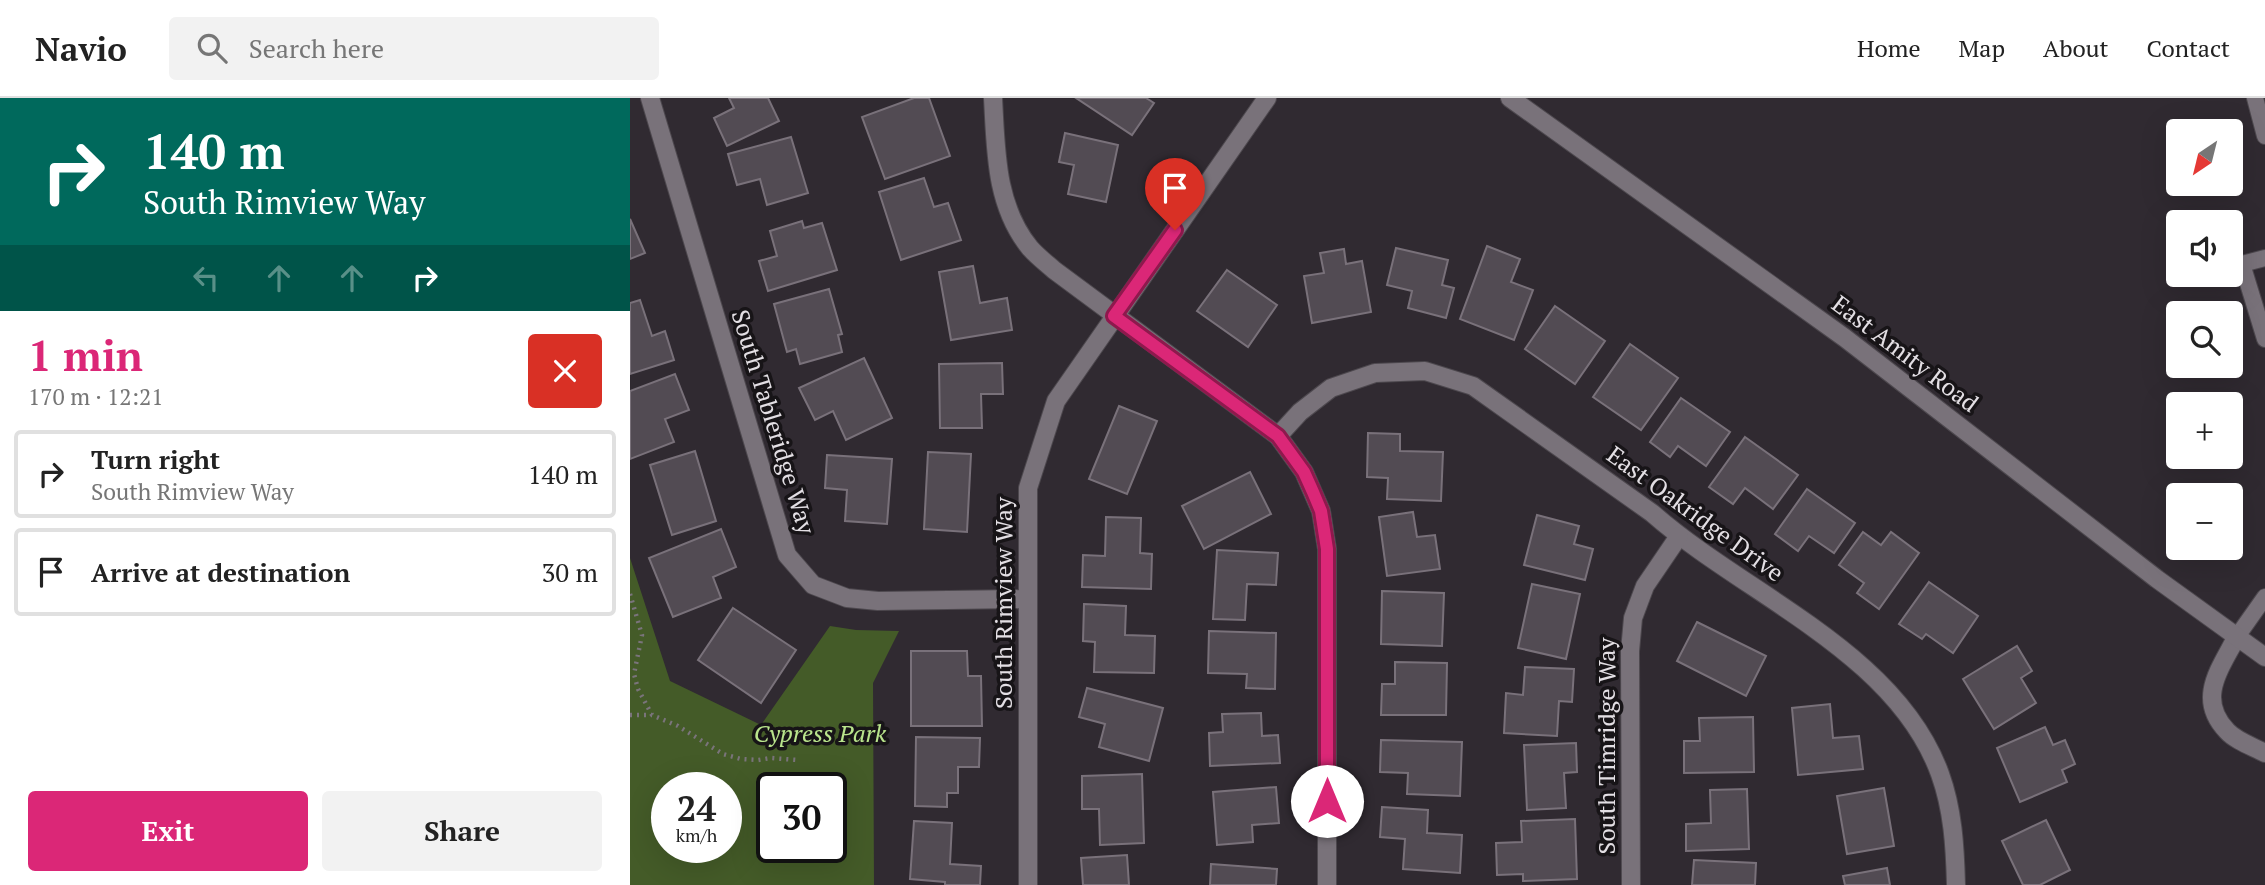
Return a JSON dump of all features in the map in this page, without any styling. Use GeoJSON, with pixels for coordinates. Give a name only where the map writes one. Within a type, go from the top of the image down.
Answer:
{"type":"FeatureCollection","features":[{"type":"Feature","properties":{"kind":"street","name":"South Tableridge Way"},"geometry":{"type":"LineString","coordinates":[[650,98],[787,555],[813,585],[847,598],[878,601],[1027,599]]}},
{"type":"Feature","properties":{"kind":"street"},"geometry":{"type":"LineString","coordinates":[[993,98],[998,176],[1009,213],[1030,247],[1054,270],[1114,316],[1278,436],[1304,472],[1313,492],[1321,511],[1327,549],[1327,885]]}},
{"type":"Feature","properties":{"kind":"street","name":"South Rimview Way"},"geometry":{"type":"LineString","coordinates":[[1028,885],[1028,488],[1056,401],[1267,98]]}},
{"type":"Feature","properties":{"kind":"street","name":"East Amity Road"},"geometry":{"type":"LineString","coordinates":[[1510,98],[1845,338],[2236,638],[2265,657]]}},
{"type":"Feature","properties":{"kind":"street","name":"East Oakridge Drive"},"geometry":{"type":"LineString","coordinates":[[1278,436],[1300,412],[1331,388],[1375,373],[1425,371],[1473,386],[1867,669],[1900,704],[1925,740],[1940,774],[1950,810],[1955,844],[1956,885]]}},
{"type":"Feature","properties":{"kind":"street","name":"South Timridge Way"},"geometry":{"type":"LineString","coordinates":[[1631,885],[1630,651],[1633,618],[1645,586],[1679,536]]}},
{"type":"Feature","properties":{"kind":"street"},"geometry":{"type":"LineString","coordinates":[[2236,638],[2212,685],[2214,710],[2228,732],[2265,753]]}},
{"type":"Feature","properties":{"kind":"lane"},"geometry":{"type":"LineString","coordinates":[[2255,98],[2265,136]]}},
{"type":"Feature","properties":{"kind":"lane"},"geometry":{"type":"LineString","coordinates":[[2265,258],[2242,264],[2265,339]]}},
{"type":"Feature","properties":{"kind":"lane"},"geometry":{"type":"LineString","coordinates":[[2236,638],[2265,597]]}},
{"type":"Feature","properties":{"kind":"path"},"geometry":{"type":"LineString","coordinates":[[630,594],[642,635],[634,674],[638,689],[652,715]]}},
{"type":"Feature","properties":{"kind":"path"},"geometry":{"type":"LineString","coordinates":[[630,715],[652,715],[678,726],[723,754],[741,759],[797,760]]}},
{"type":"Feature","properties":{"kind":"green space","name":"Cypress Park"},"geometry":{"type":"Polygon","coordinates":[[[630,558],[670,681],[761,725],[830,626],[856,630],[899,631],[873,683],[874,885],[630,885],[630,558]]]}},
{"type":"Feature","properties":{"kind":"building"},"geometry":{"type":"Polygon","coordinates":[[[729,98],[768,98],[779,121],[727,146],[714,118],[734,108],[729,98]]]}},
{"type":"Feature","properties":{"kind":"building"},"geometry":{"type":"Polygon","coordinates":[[[914,98],[929,98],[950,156],[885,179],[862,117],[914,98]]]}},
{"type":"Feature","properties":{"kind":"building"},"geometry":{"type":"Polygon","coordinates":[[[1076,98],[1146,98],[1154,103],[1132,135],[1076,98]]]}},
{"type":"Feature","properties":{"kind":"building"},"geometry":{"type":"Polygon","coordinates":[[[1065,133],[1118,145],[1106,202],[1068,194],[1074,165],[1059,162],[1065,133]]]}},
{"type":"Feature","properties":{"kind":"building"},"geometry":{"type":"Polygon","coordinates":[[[791,137],[808,193],[767,205],[760,179],[737,185],[728,154],[791,137]]]}},
{"type":"Feature","properties":{"kind":"building"},"geometry":{"type":"Polygon","coordinates":[[[924,178],[934,207],[948,203],[961,240],[901,260],[879,192],[924,178]]]}},
{"type":"Feature","properties":{"kind":"building"},"geometry":{"type":"Polygon","coordinates":[[[630,219],[645,253],[630,259],[630,219]]]}},
{"type":"Feature","properties":{"kind":"building"},"geometry":{"type":"Polygon","coordinates":[[[802,221],[804,228],[822,223],[837,270],[768,291],[759,261],[777,256],[770,231],[802,221]]]}},
{"type":"Feature","properties":{"kind":"building"},"geometry":{"type":"Polygon","coordinates":[[[1487,246],[1520,259],[1511,282],[1533,290],[1514,340],[1460,319],[1487,246]]]}},
{"type":"Feature","properties":{"kind":"building"},"geometry":{"type":"Polygon","coordinates":[[[1396,248],[1448,260],[1442,285],[1454,288],[1446,318],[1408,308],[1412,291],[1387,285],[1396,248]]]}},
{"type":"Feature","properties":{"kind":"building"},"geometry":{"type":"Polygon","coordinates":[[[1344,249],[1346,264],[1362,261],[1371,312],[1312,323],[1304,276],[1324,273],[1320,253],[1344,249]]]}},
{"type":"Feature","properties":{"kind":"building"},"geometry":{"type":"Polygon","coordinates":[[[973,266],[980,303],[1007,298],[1012,330],[951,340],[939,272],[973,266]]]}},
{"type":"Feature","properties":{"kind":"building"},"geometry":{"type":"Polygon","coordinates":[[[1227,270],[1277,305],[1248,347],[1197,311],[1227,270]]]}},
{"type":"Feature","properties":{"kind":"building"},"geometry":{"type":"Polygon","coordinates":[[[829,289],[842,334],[838,335],[842,352],[800,364],[796,349],[787,352],[774,304],[829,289]]]}},
{"type":"Feature","properties":{"kind":"building"},"geometry":{"type":"Polygon","coordinates":[[[640,300],[652,336],[665,331],[674,360],[630,374],[630,303],[640,300]]]}},
{"type":"Feature","properties":{"kind":"building"},"geometry":{"type":"Polygon","coordinates":[[[1555,306],[1605,341],[1575,384],[1525,349],[1555,306]]]}},
{"type":"Feature","properties":{"kind":"building"},"geometry":{"type":"Polygon","coordinates":[[[1630,344],[1678,378],[1641,430],[1593,397],[1630,344]]]}},
{"type":"Feature","properties":{"kind":"building"},"geometry":{"type":"Polygon","coordinates":[[[864,358],[892,418],[846,440],[833,411],[815,420],[799,388],[864,358]]]}},
{"type":"Feature","properties":{"kind":"building"},"geometry":{"type":"Polygon","coordinates":[[[1002,363],[1003,394],[981,394],[982,428],[940,428],[939,364],[1002,363]]]}},
{"type":"Feature","properties":{"kind":"building"},"geometry":{"type":"Polygon","coordinates":[[[675,374],[689,410],[665,419],[674,442],[630,459],[630,391],[675,374]]]}},
{"type":"Feature","properties":{"kind":"building"},"geometry":{"type":"Polygon","coordinates":[[[1681,398],[1730,432],[1706,466],[1678,446],[1670,457],[1650,442],[1681,398]]]}},
{"type":"Feature","properties":{"kind":"building"},"geometry":{"type":"Polygon","coordinates":[[[1119,406],[1157,421],[1127,494],[1089,479],[1119,406]]]}},
{"type":"Feature","properties":{"kind":"building"},"geometry":{"type":"Polygon","coordinates":[[[1368,433],[1400,434],[1400,451],[1443,452],[1441,501],[1387,499],[1388,478],[1367,477],[1368,433]]]}},
{"type":"Feature","properties":{"kind":"building"},"geometry":{"type":"Polygon","coordinates":[[[1745,437],[1798,475],[1773,509],[1745,488],[1733,504],[1709,487],[1745,437]]]}},
{"type":"Feature","properties":{"kind":"building"},"geometry":{"type":"Polygon","coordinates":[[[695,451],[716,521],[672,535],[650,465],[695,451]]]}},
{"type":"Feature","properties":{"kind":"building"},"geometry":{"type":"Polygon","coordinates":[[[928,452],[971,454],[967,532],[924,529],[928,452]]]}},
{"type":"Feature","properties":{"kind":"building"},"geometry":{"type":"Polygon","coordinates":[[[827,455],[892,459],[887,524],[845,521],[847,490],[825,488],[827,455]]]}},
{"type":"Feature","properties":{"kind":"building"},"geometry":{"type":"Polygon","coordinates":[[[1250,472],[1271,514],[1204,549],[1182,506],[1250,472]]]}},
{"type":"Feature","properties":{"kind":"building"},"geometry":{"type":"Polygon","coordinates":[[[1807,489],[1855,523],[1834,553],[1809,536],[1798,551],[1775,534],[1807,489]]]}},
{"type":"Feature","properties":{"kind":"building"},"geometry":{"type":"Polygon","coordinates":[[[1413,512],[1417,537],[1435,535],[1440,569],[1387,576],[1379,517],[1413,512]]]}},
{"type":"Feature","properties":{"kind":"building"},"geometry":{"type":"Polygon","coordinates":[[[1537,515],[1579,526],[1574,544],[1593,549],[1585,580],[1524,565],[1537,515]]]}},
{"type":"Feature","properties":{"kind":"building"},"geometry":{"type":"Polygon","coordinates":[[[1106,517],[1141,518],[1140,553],[1152,554],[1151,589],[1082,587],[1083,555],[1105,556],[1106,517]]]}},
{"type":"Feature","properties":{"kind":"building"},"geometry":{"type":"Polygon","coordinates":[[[721,529],[736,567],[713,577],[721,598],[673,617],[649,558],[721,529]]]}},
{"type":"Feature","properties":{"kind":"building"},"geometry":{"type":"Polygon","coordinates":[[[1863,532],[1881,545],[1891,532],[1919,553],[1879,609],[1857,593],[1864,583],[1839,565],[1863,532]]]}},
{"type":"Feature","properties":{"kind":"building"},"geometry":{"type":"Polygon","coordinates":[[[1217,550],[1278,553],[1276,585],[1247,584],[1245,620],[1213,619],[1217,550]]]}},
{"type":"Feature","properties":{"kind":"building"},"geometry":{"type":"Polygon","coordinates":[[[1929,582],[1978,616],[1953,653],[1926,634],[1922,639],[1899,624],[1929,582]]]}},
{"type":"Feature","properties":{"kind":"building"},"geometry":{"type":"Polygon","coordinates":[[[1532,584],[1580,594],[1566,659],[1518,648],[1532,584]]]}},
{"type":"Feature","properties":{"kind":"building"},"geometry":{"type":"Polygon","coordinates":[[[1382,591],[1444,593],[1442,646],[1381,644],[1382,591]]]}},
{"type":"Feature","properties":{"kind":"building"},"geometry":{"type":"Polygon","coordinates":[[[1084,604],[1126,606],[1125,635],[1155,636],[1154,673],[1094,672],[1095,642],[1083,641],[1084,604]]]}},
{"type":"Feature","properties":{"kind":"building"},"geometry":{"type":"Polygon","coordinates":[[[733,608],[796,650],[761,703],[698,660],[733,608]]]}},
{"type":"Feature","properties":{"kind":"building"},"geometry":{"type":"Polygon","coordinates":[[[1697,622],[1766,656],[1746,696],[1677,661],[1697,622]]]}},
{"type":"Feature","properties":{"kind":"building"},"geometry":{"type":"Polygon","coordinates":[[[1209,631],[1276,633],[1275,689],[1246,688],[1247,674],[1208,673],[1209,631]]]}},
{"type":"Feature","properties":{"kind":"building"},"geometry":{"type":"Polygon","coordinates":[[[2017,646],[2032,671],[2021,678],[2036,703],[1994,729],[1963,679],[2017,646]]]}},
{"type":"Feature","properties":{"kind":"building"},"geometry":{"type":"Polygon","coordinates":[[[911,651],[967,651],[968,676],[981,676],[982,726],[911,726],[911,651]]]}},
{"type":"Feature","properties":{"kind":"building"},"geometry":{"type":"Polygon","coordinates":[[[1395,662],[1447,663],[1446,715],[1381,715],[1382,684],[1395,684],[1395,662]]]}},
{"type":"Feature","properties":{"kind":"building"},"geometry":{"type":"Polygon","coordinates":[[[1525,667],[1574,669],[1572,702],[1559,701],[1557,736],[1504,733],[1506,693],[1523,695],[1525,667]]]}},
{"type":"Feature","properties":{"kind":"building"},"geometry":{"type":"Polygon","coordinates":[[[1087,688],[1163,708],[1149,761],[1099,747],[1105,724],[1079,717],[1087,688]]]}},
{"type":"Feature","properties":{"kind":"building"},"geometry":{"type":"Polygon","coordinates":[[[1830,704],[1833,738],[1859,736],[1863,769],[1798,775],[1792,708],[1830,704]]]}},
{"type":"Feature","properties":{"kind":"building"},"geometry":{"type":"Polygon","coordinates":[[[1261,713],[1262,736],[1278,735],[1280,763],[1210,766],[1209,733],[1223,732],[1222,714],[1261,713]]]}},
{"type":"Feature","properties":{"kind":"building"},"geometry":{"type":"Polygon","coordinates":[[[1753,717],[1754,772],[1684,773],[1684,741],[1700,741],[1699,718],[1753,717]]]}},
{"type":"Feature","properties":{"kind":"building"},"geometry":{"type":"Polygon","coordinates":[[[2045,727],[2053,745],[2065,740],[2075,764],[2062,770],[2067,782],[2020,802],[1997,748],[2045,727]]]}},
{"type":"Feature","properties":{"kind":"building"},"geometry":{"type":"Polygon","coordinates":[[[916,737],[980,738],[979,767],[958,767],[958,793],[947,793],[947,807],[915,806],[916,737]]]}},
{"type":"Feature","properties":{"kind":"building"},"geometry":{"type":"Polygon","coordinates":[[[1381,740],[1462,742],[1460,796],[1407,794],[1408,773],[1380,772],[1381,740]]]}},
{"type":"Feature","properties":{"kind":"building"},"geometry":{"type":"Polygon","coordinates":[[[1576,743],[1577,772],[1564,773],[1566,808],[1527,810],[1524,745],[1576,743]]]}},
{"type":"Feature","properties":{"kind":"building"},"geometry":{"type":"Polygon","coordinates":[[[1142,774],[1144,843],[1100,845],[1099,809],[1082,809],[1082,776],[1142,774]]]}},
{"type":"Feature","properties":{"kind":"building"},"geometry":{"type":"Polygon","coordinates":[[[1276,787],[1279,823],[1252,825],[1253,842],[1217,845],[1213,792],[1276,787]]]}},
{"type":"Feature","properties":{"kind":"building"},"geometry":{"type":"Polygon","coordinates":[[[1884,788],[1894,846],[1847,854],[1837,796],[1884,788]]]}},
{"type":"Feature","properties":{"kind":"building"},"geometry":{"type":"Polygon","coordinates":[[[1747,789],[1749,849],[1686,851],[1686,824],[1711,823],[1710,790],[1747,789]]]}},
{"type":"Feature","properties":{"kind":"building"},"geometry":{"type":"Polygon","coordinates":[[[1382,807],[1428,810],[1427,833],[1462,835],[1460,873],[1403,869],[1405,839],[1380,837],[1382,807]]]}},
{"type":"Feature","properties":{"kind":"building"},"geometry":{"type":"Polygon","coordinates":[[[1575,819],[1577,879],[1523,881],[1523,874],[1497,875],[1496,843],[1522,842],[1521,821],[1575,819]]]}},
{"type":"Feature","properties":{"kind":"building"},"geometry":{"type":"Polygon","coordinates":[[[2046,820],[2070,870],[2040,885],[2023,885],[2002,841],[2046,820]]]}},
{"type":"Feature","properties":{"kind":"building"},"geometry":{"type":"Polygon","coordinates":[[[914,821],[952,823],[950,864],[981,866],[980,885],[945,885],[945,882],[910,879],[914,821]]]}},
{"type":"Feature","properties":{"kind":"building"},"geometry":{"type":"Polygon","coordinates":[[[1127,855],[1129,885],[1083,885],[1081,858],[1127,855]]]}},
{"type":"Feature","properties":{"kind":"building"},"geometry":{"type":"Polygon","coordinates":[[[1694,860],[1756,863],[1755,885],[1692,885],[1694,860]]]}},
{"type":"Feature","properties":{"kind":"building"},"geometry":{"type":"Polygon","coordinates":[[[1211,864],[1277,869],[1276,885],[1210,885],[1211,864]]]}},
{"type":"Feature","properties":{"kind":"building"},"geometry":{"type":"Polygon","coordinates":[[[1887,868],[1890,885],[1845,885],[1843,876],[1887,868]]]}},
{"type":"Feature","properties":{"kind":"route"},"geometry":{"type":"LineString","coordinates":[[1175,230],[1114,316],[1278,436],[1304,472],[1313,492],[1321,511],[1327,549],[1327,801]]}}]}
